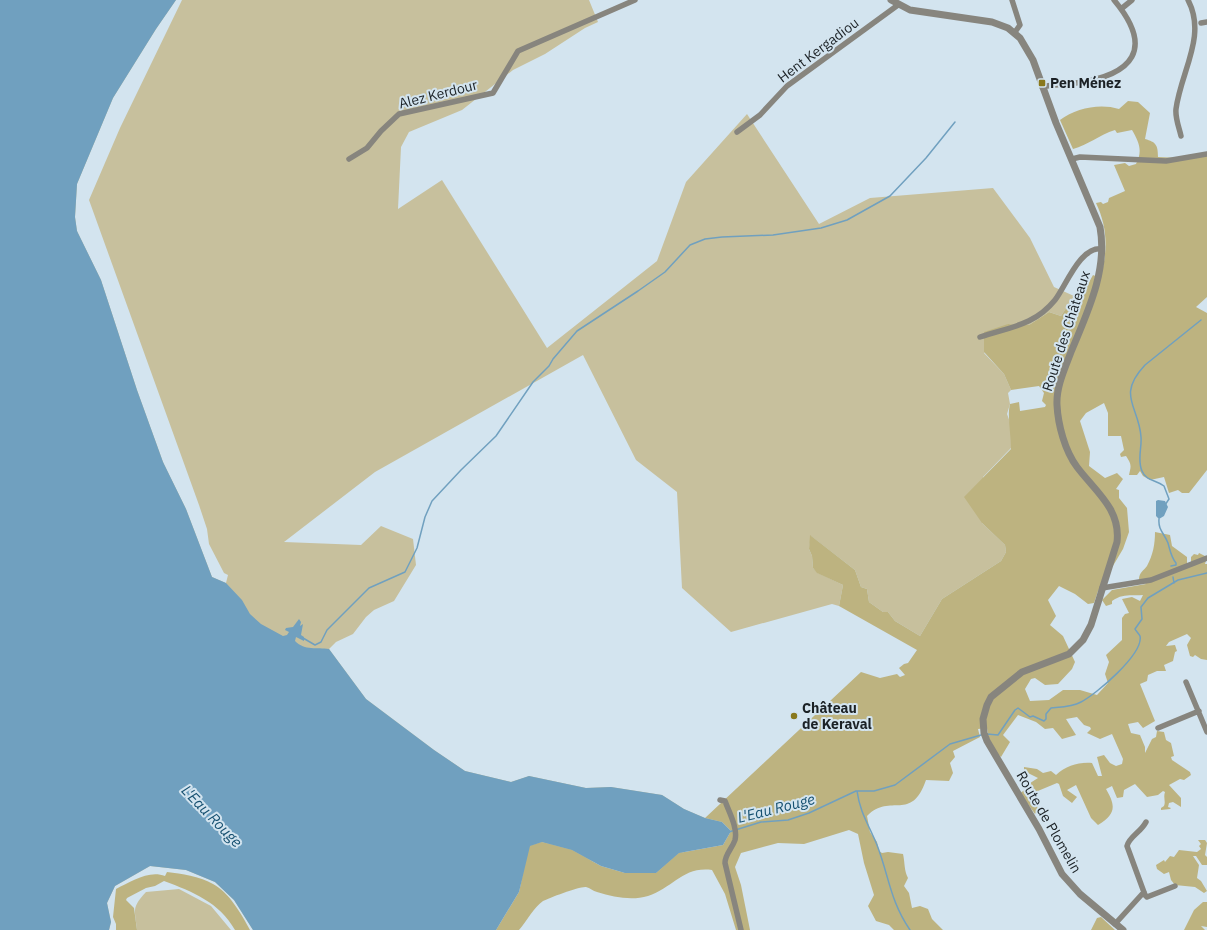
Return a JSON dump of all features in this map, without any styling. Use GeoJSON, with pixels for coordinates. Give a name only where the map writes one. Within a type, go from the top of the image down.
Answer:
{"type":"FeatureCollection","features":[{"type":"Feature","properties":{"kind":"street","name":"Alez Kerdour"},"geometry":{"type":"LineString","coordinates":[[349,159],[367,148],[381,131],[399,114],[493,93],[518,52],[635,0]]}},
{"type":"Feature","properties":{"kind":"street"},"geometry":{"type":"LineString","coordinates":[[891,0],[898,5],[921,12],[992,22],[1015,32],[1020,25],[1012,0]]}},
{"type":"Feature","properties":{"kind":"street"},"geometry":{"type":"LineString","coordinates":[[1042,87],[1100,78],[1118,71],[1128,64],[1134,55],[1136,41],[1130,23],[1114,0]]}},
{"type":"Feature","properties":{"kind":"street"},"geometry":{"type":"LineString","coordinates":[[1121,9],[1132,0]]}},
{"type":"Feature","properties":{"kind":"street"},"geometry":{"type":"LineString","coordinates":[[1188,0],[1196,10],[1203,24]]}},
{"type":"Feature","properties":{"kind":"street","name":"Hent Kergadiou"},"geometry":{"type":"LineString","coordinates":[[737,132],[760,115],[787,86],[898,5]]}},
{"type":"Feature","properties":{"kind":"street","name":"Route des Châteaux"},"geometry":{"type":"LineString","coordinates":[[984,734],[983,720],[985,708],[995,693],[1026,670],[1065,656],[1079,646],[1091,625],[1117,542],[1117,522],[1110,507],[1072,459],[1060,428],[1057,400],[1063,375],[1097,284],[1102,249],[1102,234],[1098,218],[1042,87],[1028,50],[1015,32]]}},
{"type":"Feature","properties":{"kind":"street"},"geometry":{"type":"LineString","coordinates":[[1182,136],[1176,118],[1176,107],[1201,37]]}},
{"type":"Feature","properties":{"kind":"street"},"geometry":{"type":"LineString","coordinates":[[1072,159],[1080,157],[1166,161],[1207,154]]}},
{"type":"Feature","properties":{"kind":"street"},"geometry":{"type":"LineString","coordinates":[[980,337],[1026,324],[1042,314],[1056,298],[1084,255],[1092,250],[1102,249]]}},
{"type":"Feature","properties":{"kind":"street"},"geometry":{"type":"LineString","coordinates":[[1102,588],[1151,580],[1207,558]]}},
{"type":"Feature","properties":{"kind":"street"},"geometry":{"type":"LineString","coordinates":[[1186,682],[1207,732]]}},
{"type":"Feature","properties":{"kind":"street"},"geometry":{"type":"LineString","coordinates":[[1158,728],[1199,711]]}},
{"type":"Feature","properties":{"kind":"street","name":"Route de Plomelin"},"geometry":{"type":"LineString","coordinates":[[984,734],[1039,829],[1062,874],[1080,894],[1123,930]]}},
{"type":"Feature","properties":{"kind":"street"},"geometry":{"type":"LineString","coordinates":[[720,800],[725,801],[735,833],[734,842],[727,853],[725,863],[741,930]]}},
{"type":"Feature","properties":{"kind":"street"},"geometry":{"type":"LineString","coordinates":[[1146,822],[1140,832],[1130,839],[1128,846],[1144,892],[1147,897],[1175,886]]}},
{"type":"Feature","properties":{"kind":"street"},"geometry":{"type":"LineString","coordinates":[[1115,924],[1144,892]]}},
{"type":"Feature","properties":{"kind":"shaded area"},"geometry":{"type":"Polygon","coordinates":[[[0,0],[176,0],[113,98],[77,184],[75,217],[77,231],[101,280],[137,390],[163,462],[186,509],[212,577],[226,583],[228,575],[224,573],[209,544],[207,529],[199,505],[89,200],[120,128],[182,0],[589,0],[598,22],[585,28],[545,54],[513,70],[462,110],[409,132],[401,147],[398,209],[442,180],[547,348],[657,261],[686,182],[747,114],[819,224],[870,198],[993,188],[1030,238],[1054,287],[1074,296],[1061,316],[1049,312],[1029,325],[1008,324],[984,353],[1004,374],[1011,390],[1008,393],[1010,404],[1007,414],[1011,425],[1011,448],[983,477],[982,523],[1005,545],[1006,552],[1001,561],[942,599],[920,636],[895,621],[888,612],[883,612],[869,602],[867,589],[861,587],[855,570],[811,536],[809,549],[812,556],[813,568],[818,573],[843,585],[839,606],[832,604],[731,632],[682,588],[677,492],[636,460],[583,355],[375,472],[284,542],[361,545],[381,526],[413,539],[416,565],[394,601],[374,610],[366,617],[353,634],[336,642],[329,649],[366,699],[434,750],[465,771],[511,782],[529,776],[586,788],[611,787],[662,795],[684,809],[705,818],[722,822],[656,873],[625,873],[542,842],[496,930],[253,930],[234,900],[215,882],[186,870],[150,866],[115,886],[107,903],[111,922],[109,930],[0,930],[0,0]]]}},
{"type":"Feature","properties":{"kind":"shaded area"},"geometry":{"type":"Polygon","coordinates":[[[1128,101],[1138,102],[1150,113],[1145,139],[1152,141],[1156,145],[1158,157],[1180,158],[1207,152],[1207,297],[1196,307],[1207,313],[1207,470],[1189,493],[1182,493],[1178,490],[1169,493],[1164,477],[1150,480],[1143,476],[1140,471],[1137,475],[1129,475],[1131,467],[1130,464],[1126,456],[1121,457],[1120,454],[1124,450],[1121,436],[1108,436],[1108,413],[1104,403],[1086,413],[1080,421],[1090,452],[1089,466],[1105,478],[1117,473],[1123,479],[1116,489],[1119,490],[1119,498],[1127,508],[1129,532],[1123,549],[1098,591],[1094,603],[1088,604],[1075,594],[1059,586],[1048,600],[1056,616],[1050,625],[1063,636],[1075,662],[1072,669],[1058,684],[1045,685],[1035,678],[1031,679],[1025,689],[1030,701],[1049,700],[1063,690],[1080,690],[1097,695],[1108,683],[1105,674],[1109,662],[1106,655],[1122,640],[1122,618],[1125,614],[1129,613],[1122,599],[1132,597],[1140,601],[1143,595],[1127,595],[1116,598],[1112,601],[1112,604],[1106,606],[1102,600],[1112,590],[1146,584],[1139,579],[1139,577],[1151,558],[1155,532],[1170,535],[1172,546],[1187,557],[1187,564],[1191,563],[1191,557],[1194,554],[1198,555],[1199,553],[1207,557],[1205,564],[1207,564],[1207,660],[1201,659],[1195,655],[1193,657],[1190,656],[1187,645],[1191,638],[1187,634],[1169,642],[1166,646],[1175,645],[1177,651],[1175,652],[1173,661],[1164,665],[1166,671],[1157,671],[1148,675],[1147,681],[1140,684],[1155,721],[1143,728],[1138,722],[1128,724],[1131,733],[1140,735],[1145,747],[1145,753],[1152,739],[1156,737],[1157,731],[1164,732],[1166,740],[1171,743],[1174,756],[1171,757],[1172,760],[1190,772],[1191,775],[1184,780],[1180,779],[1169,785],[1181,798],[1181,807],[1173,802],[1169,803],[1168,807],[1171,808],[1170,809],[1161,810],[1165,803],[1165,792],[1163,791],[1158,795],[1147,797],[1135,784],[1124,790],[1123,797],[1117,798],[1112,786],[1106,789],[1112,800],[1113,805],[1111,813],[1098,825],[1091,818],[1076,785],[1067,790],[1077,797],[1072,803],[1063,796],[1059,784],[1057,783],[1033,793],[1038,809],[1035,814],[1020,793],[1028,788],[1027,785],[1038,778],[1024,771],[1024,767],[1037,769],[1043,773],[1051,771],[1056,775],[1072,765],[1092,763],[1098,776],[1102,776],[1097,757],[1104,755],[1110,763],[1116,766],[1122,764],[1123,759],[1112,734],[1100,739],[1087,733],[1091,729],[1090,727],[1084,725],[1077,717],[1066,719],[1076,735],[1062,739],[1053,728],[1045,729],[1036,722],[1018,715],[1003,735],[1010,742],[1001,757],[991,744],[987,728],[978,729],[980,737],[953,751],[955,757],[950,763],[953,773],[949,781],[926,780],[920,793],[914,800],[907,804],[884,806],[876,809],[867,816],[870,832],[877,842],[879,851],[882,853],[888,852],[903,854],[905,870],[908,878],[904,886],[909,893],[912,908],[920,906],[928,909],[932,919],[943,930],[894,930],[889,925],[876,921],[868,906],[874,895],[864,863],[858,834],[849,830],[804,844],[778,843],[741,853],[735,867],[741,885],[750,930],[736,930],[725,894],[712,870],[702,870],[693,871],[686,874],[657,892],[642,897],[622,898],[597,892],[586,887],[578,888],[543,901],[533,911],[519,930],[496,930],[519,892],[529,846],[542,842],[572,850],[601,866],[625,873],[656,873],[679,853],[723,845],[731,831],[722,822],[705,818],[861,672],[880,678],[897,674],[900,677],[905,675],[899,668],[908,663],[917,650],[839,606],[843,585],[817,573],[813,568],[812,556],[809,549],[810,535],[855,570],[861,587],[867,589],[869,602],[883,612],[888,612],[895,621],[920,636],[942,599],[1001,561],[1006,552],[1005,545],[982,523],[964,497],[1011,449],[1009,420],[1010,404],[1019,402],[1020,411],[1045,407],[1046,405],[1042,401],[1044,393],[1039,386],[1011,390],[1004,374],[984,352],[984,332],[1008,324],[1029,325],[1049,312],[1061,316],[1074,296],[1079,300],[1093,275],[1100,278],[1103,268],[1106,240],[1103,222],[1096,203],[1101,202],[1103,204],[1108,202],[1109,198],[1125,191],[1114,165],[1125,163],[1129,166],[1136,164],[1140,151],[1137,139],[1132,130],[1117,133],[1115,130],[1073,149],[1060,120],[1073,112],[1088,108],[1104,106],[1119,109],[1128,101]]]}},
{"type":"Feature","properties":{"kind":"shaded area"},"geometry":{"type":"Polygon","coordinates":[[[1198,840],[1205,840],[1207,843],[1205,855],[1207,857],[1207,865],[1202,865],[1196,856],[1193,856],[1199,865],[1197,878],[1201,881],[1207,891],[1204,893],[1195,887],[1175,885],[1171,880],[1169,872],[1164,874],[1157,869],[1156,865],[1164,860],[1165,862],[1170,856],[1174,857],[1179,850],[1197,852],[1201,849],[1199,846],[1201,844],[1198,840]]]}},
{"type":"Feature","properties":{"kind":"shaded area"},"geometry":{"type":"Polygon","coordinates":[[[167,872],[196,877],[208,881],[219,888],[230,898],[250,930],[235,930],[229,920],[213,905],[185,889],[164,881],[127,898],[126,900],[134,908],[137,930],[116,930],[116,924],[113,917],[116,889],[146,876],[165,876],[167,872]]]}},
{"type":"Feature","properties":{"kind":"shaded area"},"geometry":{"type":"Polygon","coordinates":[[[179,889],[211,906],[231,930],[137,930],[135,910],[141,897],[146,892],[179,889]]]}},
{"type":"Feature","properties":{"kind":"shaded area"},"geometry":{"type":"Polygon","coordinates":[[[1203,902],[1207,902],[1207,927],[1201,926],[1205,930],[1184,930],[1194,910],[1203,902]]]}},
{"type":"Feature","properties":{"kind":"shaded area"},"geometry":{"type":"Polygon","coordinates":[[[1101,917],[1115,930],[1091,930],[1097,918],[1101,917]]]}},
{"type":"Feature","properties":{"kind":"water"},"geometry":{"type":"Polygon","coordinates":[[[0,0],[176,0],[113,98],[77,184],[75,217],[77,231],[101,280],[137,390],[163,462],[186,509],[212,577],[226,583],[242,600],[250,614],[261,624],[283,636],[287,635],[289,632],[285,630],[286,628],[293,627],[299,619],[301,622],[300,626],[303,624],[301,635],[304,637],[304,641],[296,637],[295,641],[307,647],[329,649],[366,699],[434,750],[465,771],[511,782],[529,776],[586,788],[611,787],[662,795],[684,809],[705,818],[722,822],[731,831],[723,845],[679,853],[656,873],[625,873],[601,866],[572,850],[542,842],[530,846],[519,892],[496,930],[253,930],[234,900],[215,882],[186,870],[150,866],[115,886],[107,903],[111,922],[109,930],[0,930],[0,0]]]}},
{"type":"Feature","properties":{"kind":"water"},"geometry":{"type":"Polygon","coordinates":[[[1156,501],[1165,501],[1168,507],[1164,516],[1159,519],[1156,516],[1156,501]]]}},
{"type":"Feature","properties":{"kind":"waterway"},"geometry":{"type":"LineString","coordinates":[[303,638],[315,645],[321,642],[327,630],[369,588],[405,572],[417,548],[425,517],[432,501],[496,436],[533,382],[549,366],[553,359],[577,331],[665,272],[690,245],[705,239],[773,235],[821,228],[847,220],[890,196],[926,158],[955,122]]}},
{"type":"Feature","properties":{"kind":"waterway"},"geometry":{"type":"LineString","coordinates":[[1165,505],[1169,499],[1164,486],[1146,477],[1142,471],[1140,458],[1141,437],[1130,393],[1136,376],[1145,365],[1201,320]]}},
{"type":"Feature","properties":{"kind":"waterway"},"geometry":{"type":"LineString","coordinates":[[1159,519],[1160,529],[1168,543],[1176,563],[1176,565],[1171,566]]}},
{"type":"Feature","properties":{"kind":"waterway","name":"L'Eau Rouge"},"geometry":{"type":"LineString","coordinates":[[987,734],[998,735],[1015,710],[1018,708],[1030,717],[1033,716],[1044,721],[1046,719],[1046,714],[1051,708],[1074,705],[1088,698],[1107,683],[1127,663],[1134,653],[1139,644],[1140,636],[1135,629],[1142,619],[1141,607],[1148,598],[1178,580],[1207,573]]}},
{"type":"Feature","properties":{"kind":"waterway","name":"L'Eau Rouge"},"geometry":{"type":"LineString","coordinates":[[1173,577],[1174,583]]}},
{"type":"Feature","properties":{"kind":"waterway","name":"L'Eau Rouge"},"geometry":{"type":"LineString","coordinates":[[729,832],[761,822],[788,820],[809,813],[856,791],[874,791],[895,785],[950,744],[981,735]]}},
{"type":"Feature","properties":{"kind":"waterway"},"geometry":{"type":"LineString","coordinates":[[857,791],[860,806],[877,845],[894,899],[910,930]]}},
{"type":"Feature","properties":{"kind":"place","name":"Pen Ménez"},"geometry":{"type":"Point","coordinates":[1042,83]}},
{"type":"Feature","properties":{"kind":"place","name":"Château de Keraval"},"geometry":{"type":"Point","coordinates":[794,716]}}]}
